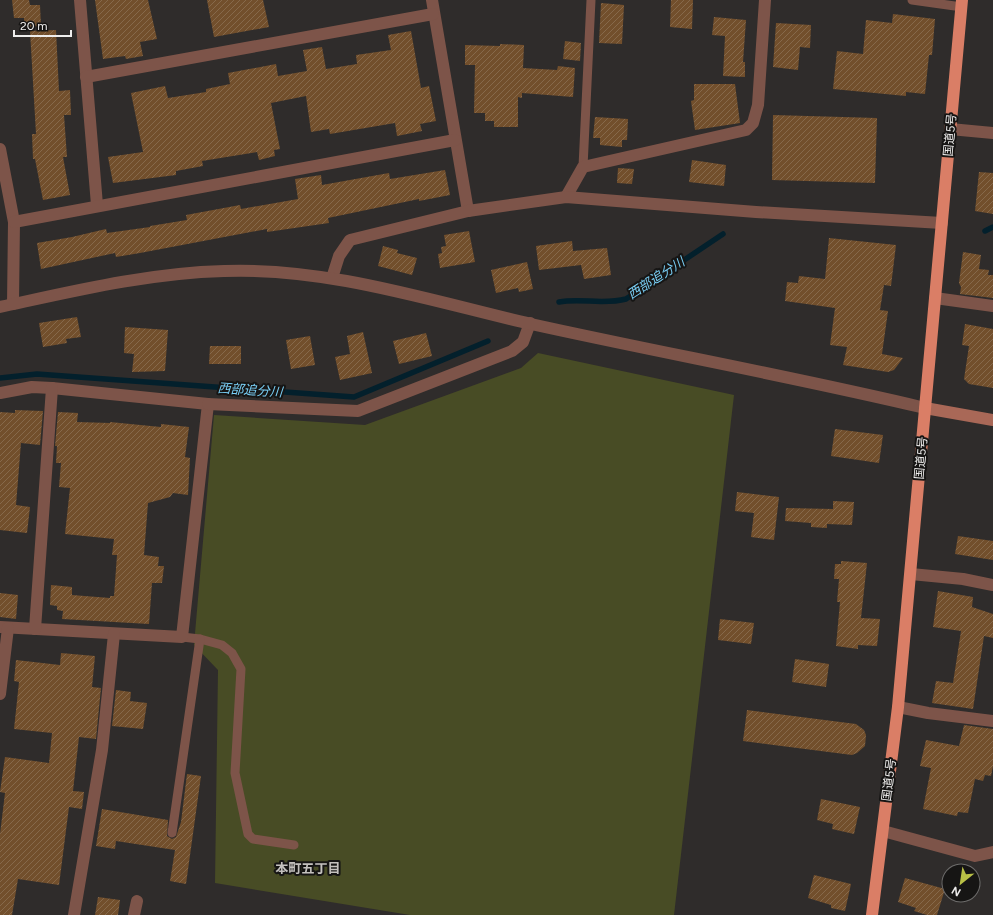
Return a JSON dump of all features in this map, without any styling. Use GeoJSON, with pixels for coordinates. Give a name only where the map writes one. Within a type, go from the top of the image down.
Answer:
{"type":"FeatureCollection","features":[{"type":"Feature","properties":{"kind":"highway","name":"国道5号"},"geometry":{"type":"LineString","coordinates":[[872,915],[898,707],[962,3]]}},
{"type":"Feature","properties":{"kind":"main road"},"geometry":{"type":"LineString","coordinates":[[925,408],[993,420]]}},
{"type":"Feature","properties":{"kind":"street"},"geometry":{"type":"LineString","coordinates":[[80,0],[97,205]]}},
{"type":"Feature","properties":{"kind":"street"},"geometry":{"type":"LineString","coordinates":[[432,0],[433,14],[468,211]]}},
{"type":"Feature","properties":{"kind":"street"},"geometry":{"type":"LineString","coordinates":[[566,197],[583,167],[746,130],[753,123],[758,105],[764,0]]}},
{"type":"Feature","properties":{"kind":"street"},"geometry":{"type":"LineString","coordinates":[[86,77],[433,14]]}},
{"type":"Feature","properties":{"kind":"street"},"geometry":{"type":"LineString","coordinates":[[950,129],[993,133]]}},
{"type":"Feature","properties":{"kind":"street"},"geometry":{"type":"LineString","coordinates":[[14,222],[97,205],[455,140]]}},
{"type":"Feature","properties":{"kind":"street"},"geometry":{"type":"LineString","coordinates":[[0,149],[14,222],[12,304]]}},
{"type":"Feature","properties":{"kind":"street"},"geometry":{"type":"LineString","coordinates":[[332,278],[339,256],[350,240],[468,211],[566,197],[756,212],[942,223]]}},
{"type":"Feature","properties":{"kind":"street"},"geometry":{"type":"LineString","coordinates":[[0,307],[156,276],[225,271],[279,272],[332,278],[530,323],[925,408]]}},
{"type":"Feature","properties":{"kind":"street"},"geometry":{"type":"LineString","coordinates":[[935,298],[993,306]]}},
{"type":"Feature","properties":{"kind":"street"},"geometry":{"type":"LineString","coordinates":[[0,393],[32,387],[52,388],[208,404],[358,411],[512,351],[523,342],[530,323]]}},
{"type":"Feature","properties":{"kind":"street"},"geometry":{"type":"LineString","coordinates":[[35,629],[52,388]]}},
{"type":"Feature","properties":{"kind":"street"},"geometry":{"type":"LineString","coordinates":[[0,694],[4,627],[182,637],[208,404]]}},
{"type":"Feature","properties":{"kind":"street"},"geometry":{"type":"LineString","coordinates":[[911,574],[963,579],[993,585]]}},
{"type":"Feature","properties":{"kind":"street"},"geometry":{"type":"LineString","coordinates":[[74,915],[102,750],[114,634]]}},
{"type":"Feature","properties":{"kind":"street"},"geometry":{"type":"LineString","coordinates":[[898,707],[928,713],[993,721]]}},
{"type":"Feature","properties":{"kind":"street"},"geometry":{"type":"LineString","coordinates":[[883,831],[975,856],[993,852]]}},
{"type":"Feature","properties":{"kind":"street"},"geometry":{"type":"LineString","coordinates":[[134,915],[137,901]]}},
{"type":"Feature","properties":{"kind":"lane"},"geometry":{"type":"LineString","coordinates":[[583,167],[591,0]]}},
{"type":"Feature","properties":{"kind":"lane"},"geometry":{"type":"LineString","coordinates":[[912,0],[962,3]]}},
{"type":"Feature","properties":{"kind":"lane"},"geometry":{"type":"LineString","coordinates":[[182,637],[200,639],[222,645],[232,653],[241,669],[235,773],[248,834],[253,839],[294,845]]}},
{"type":"Feature","properties":{"kind":"lane"},"geometry":{"type":"LineString","coordinates":[[172,833],[200,639]]}},
{"type":"Feature","properties":{"kind":"green space"},"geometry":{"type":"Polygon","coordinates":[[[538,353],[734,395],[674,915],[410,915],[215,883],[218,670],[194,645],[214,415],[365,425],[521,368],[538,353]]]}},
{"type":"Feature","properties":{"kind":"building"},"geometry":{"type":"Polygon","coordinates":[[[12,0],[29,0],[30,5],[40,5],[41,26],[24,27],[24,18],[14,18],[12,0]]]}},
{"type":"Feature","properties":{"kind":"building"},"geometry":{"type":"Polygon","coordinates":[[[95,0],[148,0],[157,39],[140,42],[143,56],[126,59],[125,56],[103,59],[95,0]]]}},
{"type":"Feature","properties":{"kind":"building"},"geometry":{"type":"Polygon","coordinates":[[[207,0],[263,0],[269,27],[214,37],[207,0]]]}},
{"type":"Feature","properties":{"kind":"building"},"geometry":{"type":"Polygon","coordinates":[[[671,0],[693,0],[692,29],[670,27],[671,0]]]}},
{"type":"Feature","properties":{"kind":"building"},"geometry":{"type":"Polygon","coordinates":[[[601,3],[624,5],[622,44],[599,43],[601,3]]]}},
{"type":"Feature","properties":{"kind":"building"},"geometry":{"type":"Polygon","coordinates":[[[893,14],[935,19],[932,55],[929,55],[925,94],[906,92],[906,96],[833,89],[837,51],[863,54],[866,20],[892,23],[893,14]]]}},
{"type":"Feature","properties":{"kind":"building"},"geometry":{"type":"Polygon","coordinates":[[[714,17],[746,20],[743,62],[745,62],[745,77],[723,76],[725,36],[712,35],[714,17]]]}},
{"type":"Feature","properties":{"kind":"building"},"geometry":{"type":"Polygon","coordinates":[[[776,23],[811,25],[810,48],[800,47],[798,70],[773,67],[776,23]]]}},
{"type":"Feature","properties":{"kind":"building"},"geometry":{"type":"Polygon","coordinates":[[[56,30],[59,91],[70,90],[71,115],[64,115],[67,157],[63,157],[70,195],[43,200],[35,159],[33,159],[32,134],[36,134],[30,31],[56,30]]]}},
{"type":"Feature","properties":{"kind":"building"},"geometry":{"type":"Polygon","coordinates":[[[411,31],[421,88],[429,86],[436,121],[420,124],[422,131],[397,136],[395,123],[330,134],[329,129],[311,132],[306,96],[271,103],[280,149],[274,150],[275,156],[259,160],[257,152],[202,161],[203,166],[176,171],[176,175],[113,183],[108,157],[143,152],[131,93],[165,86],[168,98],[206,92],[206,89],[230,84],[228,73],[276,64],[278,76],[307,71],[303,50],[322,47],[326,69],[357,64],[356,55],[391,50],[388,35],[411,31]]]}},
{"type":"Feature","properties":{"kind":"building"},"geometry":{"type":"Polygon","coordinates":[[[565,41],[581,43],[580,61],[563,59],[565,41]]]}},
{"type":"Feature","properties":{"kind":"building"},"geometry":{"type":"Polygon","coordinates":[[[500,44],[524,45],[523,68],[557,70],[558,66],[575,68],[573,97],[522,93],[522,98],[518,97],[518,127],[494,127],[494,121],[485,121],[485,113],[474,113],[475,65],[465,65],[465,45],[500,46],[500,44]]]}},
{"type":"Feature","properties":{"kind":"building"},"geometry":{"type":"Polygon","coordinates":[[[694,84],[735,84],[740,123],[695,130],[691,101],[694,100],[694,84]]]}},
{"type":"Feature","properties":{"kind":"building"},"geometry":{"type":"Polygon","coordinates":[[[773,115],[877,118],[875,183],[772,180],[773,115]]]}},
{"type":"Feature","properties":{"kind":"building"},"geometry":{"type":"Polygon","coordinates":[[[595,117],[628,119],[627,140],[622,140],[622,147],[600,145],[600,138],[593,138],[595,117]]]}},
{"type":"Feature","properties":{"kind":"building"},"geometry":{"type":"Polygon","coordinates":[[[692,160],[726,165],[724,186],[689,182],[692,160]]]}},
{"type":"Feature","properties":{"kind":"building"},"geometry":{"type":"Polygon","coordinates":[[[618,168],[634,169],[632,184],[617,183],[618,168]]]}},
{"type":"Feature","properties":{"kind":"building"},"geometry":{"type":"Polygon","coordinates":[[[445,170],[450,195],[419,201],[419,199],[328,218],[329,223],[267,232],[267,229],[116,257],[115,253],[41,269],[37,243],[106,229],[107,233],[150,227],[187,220],[186,215],[240,205],[241,209],[298,199],[295,179],[321,175],[322,185],[389,173],[390,179],[445,170]]]}},
{"type":"Feature","properties":{"kind":"building"},"geometry":{"type":"Polygon","coordinates":[[[979,172],[993,173],[993,214],[975,211],[979,172]]]}},
{"type":"Feature","properties":{"kind":"building"},"geometry":{"type":"Polygon","coordinates":[[[469,231],[475,262],[440,268],[438,254],[442,253],[441,247],[446,246],[444,235],[469,231]]]}},
{"type":"Feature","properties":{"kind":"building"},"geometry":{"type":"Polygon","coordinates":[[[829,238],[896,245],[891,286],[884,285],[880,310],[888,311],[882,354],[903,358],[894,370],[888,372],[843,365],[847,347],[830,345],[835,308],[785,301],[787,282],[798,283],[799,276],[825,279],[829,238]]]}},
{"type":"Feature","properties":{"kind":"building"},"geometry":{"type":"Polygon","coordinates":[[[572,241],[573,251],[607,248],[611,275],[584,279],[581,265],[539,270],[536,246],[572,241]]]}},
{"type":"Feature","properties":{"kind":"building"},"geometry":{"type":"Polygon","coordinates":[[[383,246],[398,250],[397,253],[417,258],[412,275],[378,266],[383,246]]]}},
{"type":"Feature","properties":{"kind":"building"},"geometry":{"type":"Polygon","coordinates":[[[963,252],[981,255],[979,269],[989,270],[988,275],[993,275],[993,298],[960,294],[961,287],[959,283],[963,252]]]}},
{"type":"Feature","properties":{"kind":"building"},"geometry":{"type":"Polygon","coordinates":[[[527,262],[533,289],[519,292],[518,288],[496,293],[491,270],[527,262]]]}},
{"type":"Feature","properties":{"kind":"building"},"geometry":{"type":"Polygon","coordinates":[[[77,317],[81,337],[66,339],[67,343],[43,347],[39,323],[77,317]]]}},
{"type":"Feature","properties":{"kind":"building"},"geometry":{"type":"Polygon","coordinates":[[[965,324],[993,329],[993,388],[969,384],[964,379],[969,346],[962,345],[965,324]]]}},
{"type":"Feature","properties":{"kind":"building"},"geometry":{"type":"Polygon","coordinates":[[[125,327],[168,330],[165,371],[132,372],[134,354],[124,353],[125,327]]]}},
{"type":"Feature","properties":{"kind":"building"},"geometry":{"type":"Polygon","coordinates":[[[363,332],[372,373],[340,380],[335,357],[350,354],[347,336],[363,332]]]}},
{"type":"Feature","properties":{"kind":"building"},"geometry":{"type":"Polygon","coordinates":[[[426,333],[432,356],[399,364],[393,341],[426,333]]]}},
{"type":"Feature","properties":{"kind":"building"},"geometry":{"type":"Polygon","coordinates":[[[310,336],[315,365],[291,369],[286,340],[310,336]]]}},
{"type":"Feature","properties":{"kind":"building"},"geometry":{"type":"Polygon","coordinates":[[[210,346],[241,346],[241,364],[209,364],[210,346]]]}},
{"type":"Feature","properties":{"kind":"building"},"geometry":{"type":"Polygon","coordinates":[[[15,410],[43,411],[40,445],[21,443],[16,505],[30,507],[27,533],[0,530],[0,412],[15,413],[15,410]]]}},
{"type":"Feature","properties":{"kind":"building"},"geometry":{"type":"Polygon","coordinates":[[[58,412],[78,413],[77,422],[110,422],[161,427],[161,424],[189,427],[185,457],[190,458],[188,495],[173,493],[170,497],[148,503],[144,555],[159,557],[158,566],[164,566],[162,583],[152,583],[149,624],[62,619],[63,611],[57,610],[57,606],[50,605],[51,585],[72,587],[72,595],[110,598],[110,596],[114,596],[117,555],[112,555],[114,539],[65,534],[70,488],[59,487],[61,463],[56,463],[57,446],[55,446],[58,412]]]}},
{"type":"Feature","properties":{"kind":"building"},"geometry":{"type":"Polygon","coordinates":[[[835,429],[883,435],[879,463],[831,456],[835,429]]]}},
{"type":"Feature","properties":{"kind":"building"},"geometry":{"type":"Polygon","coordinates":[[[737,492],[779,497],[774,540],[751,537],[754,513],[735,511],[737,492]]]}},
{"type":"Feature","properties":{"kind":"building"},"geometry":{"type":"Polygon","coordinates":[[[833,501],[854,502],[852,525],[827,524],[827,528],[811,527],[811,523],[785,521],[786,508],[833,509],[833,501]]]}},
{"type":"Feature","properties":{"kind":"building"},"geometry":{"type":"Polygon","coordinates":[[[958,536],[993,541],[993,560],[955,554],[958,536]]]}},
{"type":"Feature","properties":{"kind":"building"},"geometry":{"type":"Polygon","coordinates":[[[841,561],[867,563],[861,618],[880,619],[877,646],[858,645],[858,649],[836,646],[840,602],[837,602],[839,579],[834,579],[835,564],[841,564],[841,561]]]}},
{"type":"Feature","properties":{"kind":"building"},"geometry":{"type":"Polygon","coordinates":[[[938,591],[973,597],[972,607],[993,614],[993,638],[984,636],[973,709],[932,703],[936,681],[953,683],[961,631],[933,627],[938,591]]]}},
{"type":"Feature","properties":{"kind":"building"},"geometry":{"type":"Polygon","coordinates":[[[0,593],[18,595],[16,619],[0,617],[0,593]]]}},
{"type":"Feature","properties":{"kind":"building"},"geometry":{"type":"Polygon","coordinates":[[[720,619],[754,623],[751,644],[718,640],[720,619]]]}},
{"type":"Feature","properties":{"kind":"building"},"geometry":{"type":"Polygon","coordinates":[[[61,653],[95,656],[92,687],[101,688],[96,739],[79,737],[73,791],[84,792],[82,809],[69,807],[59,885],[18,879],[12,915],[0,915],[0,834],[5,793],[0,792],[5,757],[49,763],[52,733],[14,729],[19,682],[14,681],[16,660],[60,665],[61,653]]]}},
{"type":"Feature","properties":{"kind":"building"},"geometry":{"type":"Polygon","coordinates":[[[795,659],[829,664],[826,687],[792,682],[795,659]]]}},
{"type":"Feature","properties":{"kind":"building"},"geometry":{"type":"Polygon","coordinates":[[[116,690],[131,692],[130,701],[147,703],[143,729],[112,726],[116,690]]]}},
{"type":"Feature","properties":{"kind":"building"},"geometry":{"type":"Polygon","coordinates":[[[747,710],[856,724],[864,730],[866,735],[865,746],[857,753],[852,755],[743,741],[747,710]]]}},
{"type":"Feature","properties":{"kind":"building"},"geometry":{"type":"Polygon","coordinates":[[[964,725],[993,729],[993,766],[991,776],[985,775],[983,781],[975,779],[968,813],[958,812],[957,816],[923,809],[931,768],[920,766],[926,740],[959,746],[964,725]]]}},
{"type":"Feature","properties":{"kind":"building"},"geometry":{"type":"Polygon","coordinates":[[[187,774],[201,776],[186,884],[170,881],[175,850],[116,841],[115,849],[96,846],[102,809],[168,820],[167,836],[172,839],[176,837],[181,822],[187,774]]]}},
{"type":"Feature","properties":{"kind":"building"},"geometry":{"type":"Polygon","coordinates":[[[821,799],[860,807],[854,834],[832,829],[833,824],[817,820],[821,799]]]}},
{"type":"Feature","properties":{"kind":"building"},"geometry":{"type":"Polygon","coordinates":[[[814,875],[851,884],[845,911],[831,908],[831,905],[808,898],[814,875]]]}},
{"type":"Feature","properties":{"kind":"building"},"geometry":{"type":"Polygon","coordinates":[[[905,878],[941,888],[941,902],[937,915],[927,915],[914,911],[916,908],[898,902],[905,878]]]}},
{"type":"Feature","properties":{"kind":"building"},"geometry":{"type":"Polygon","coordinates":[[[98,897],[120,900],[118,915],[95,915],[98,897]]]}},
{"type":"Feature","properties":{"kind":"waterway","name":"西部追分川"},"geometry":{"type":"LineString","coordinates":[[985,231],[993,227]]}},
{"type":"Feature","properties":{"kind":"waterway","name":"西部追分川"},"geometry":{"type":"LineString","coordinates":[[559,302],[618,301],[626,299],[723,234]]}},
{"type":"Feature","properties":{"kind":"waterway","name":"西部追分川"},"geometry":{"type":"LineString","coordinates":[[0,378],[37,374],[354,397],[488,341]]}},
{"type":"Feature","properties":{"kind":"district","name":"本町五丁目"},"geometry":{"type":"Point","coordinates":[308,868]}}]}
